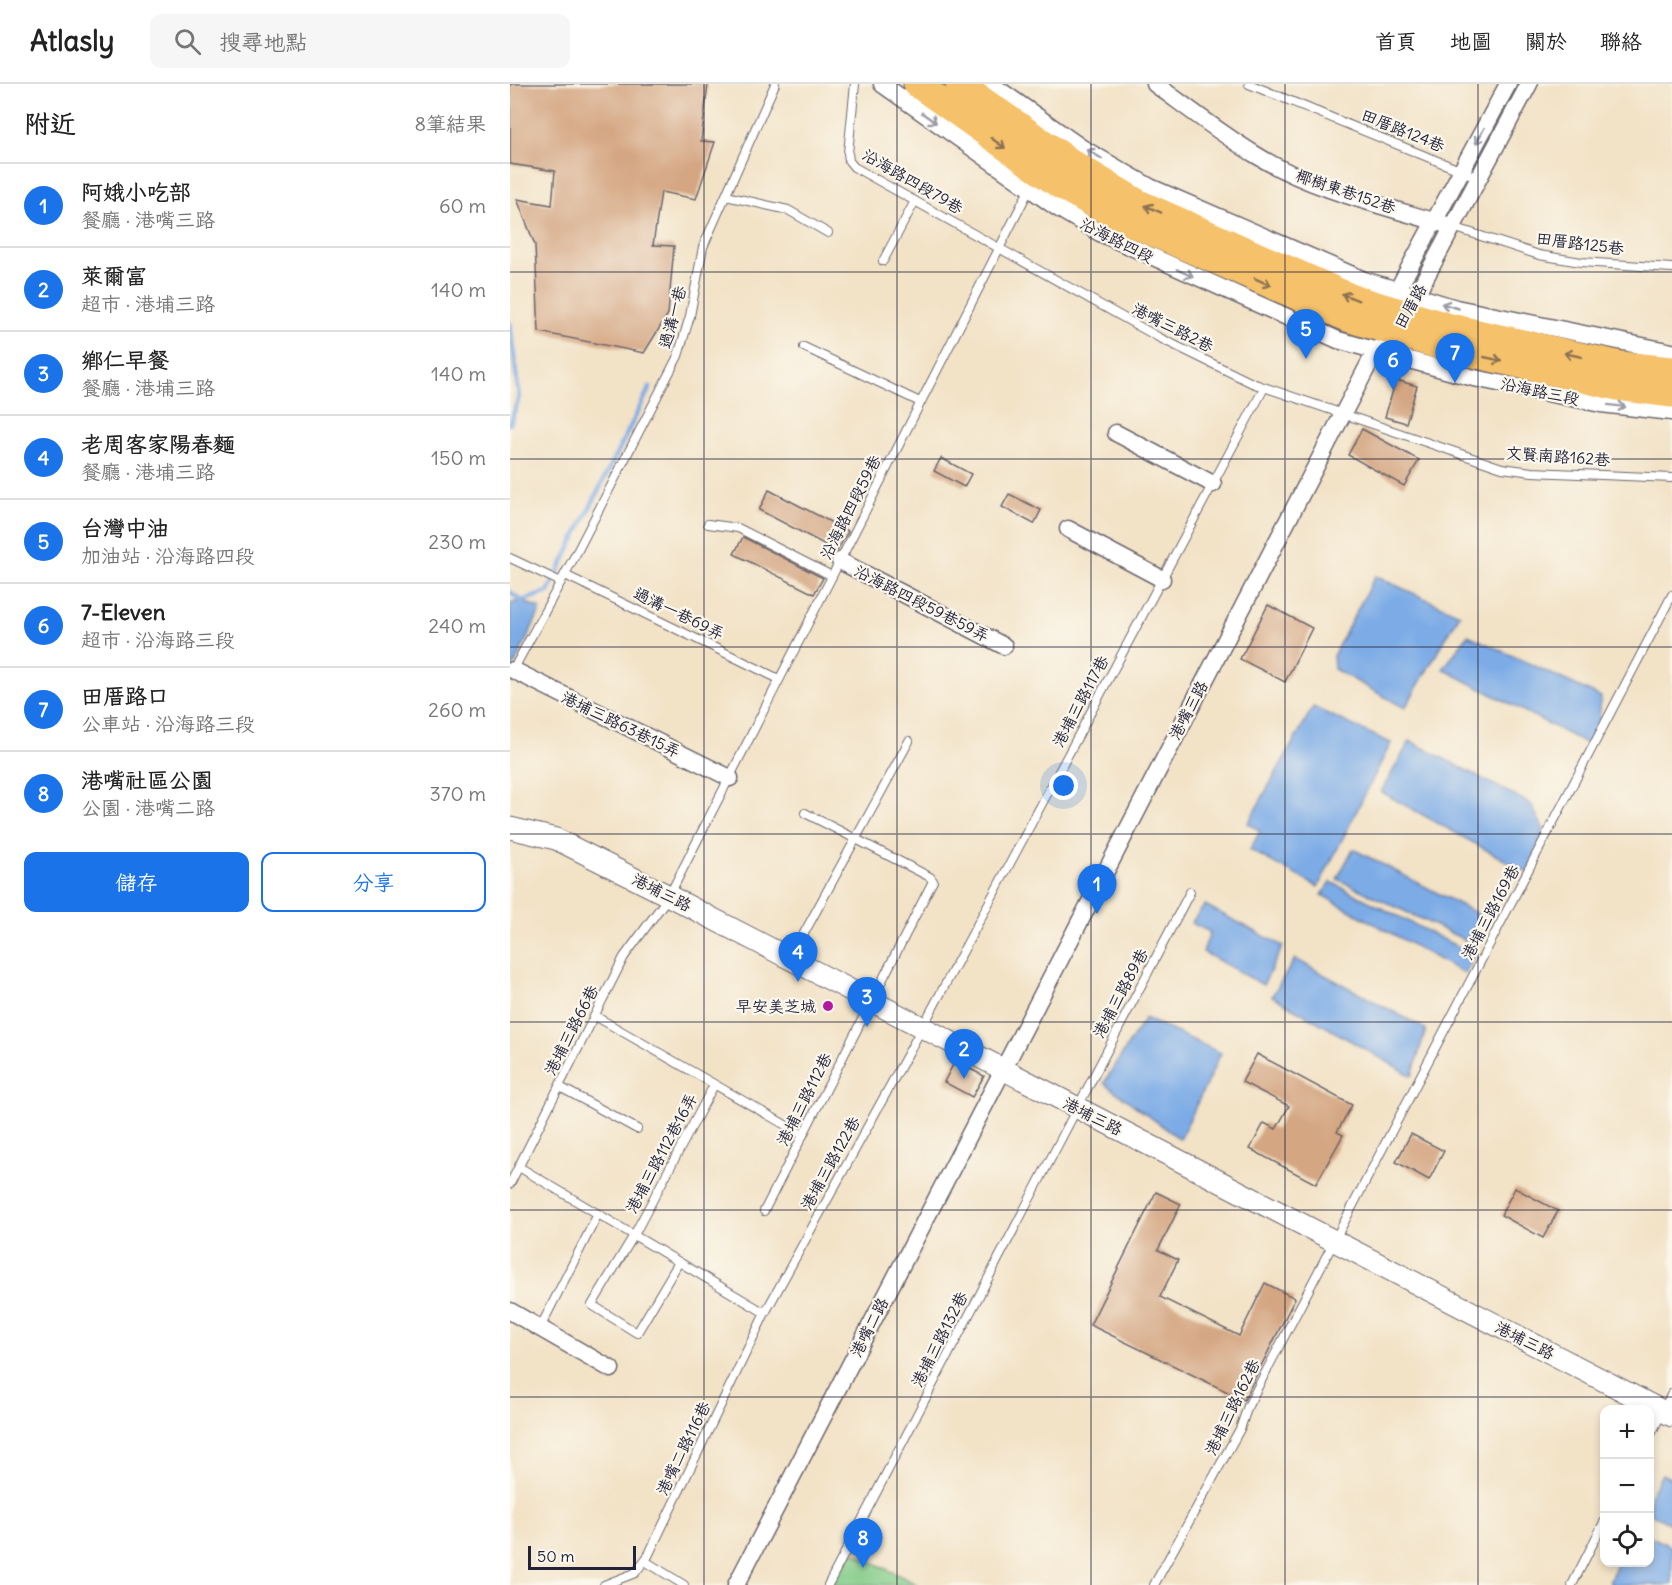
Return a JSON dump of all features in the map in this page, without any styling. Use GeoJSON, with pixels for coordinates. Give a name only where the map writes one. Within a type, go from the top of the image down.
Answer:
{"type":"FeatureCollection","features":[{"type":"Feature","properties":{"kind":"main road","name":"沿海路四段"},"geometry":{"type":"LineString","coordinates":[[916,84],[1046,161]]}},
{"type":"Feature","properties":{"kind":"main road","name":"沿海路四段"},"geometry":{"type":"LineString","coordinates":[[959,84],[1046,161],[1121,219],[1347,318],[1394,317]]}},
{"type":"Feature","properties":{"kind":"main road"},"geometry":{"type":"LineString","coordinates":[[1394,317],[1621,365],[1672,370]]}},
{"type":"Feature","properties":{"kind":"main road","name":"沿海路三段"},"geometry":{"type":"LineString","coordinates":[[1394,317],[1448,348],[1618,387],[1672,394]]}},
{"type":"Feature","properties":{"kind":"street","name":"沿海路四段"},"geometry":{"type":"LineString","coordinates":[[882,84],[1046,161],[1150,187],[1364,280],[1394,317]]}},
{"type":"Feature","properties":{"kind":"street","name":"沿海路四段"},"geometry":{"type":"LineString","coordinates":[[991,84],[1046,161]]}},
{"type":"Feature","properties":{"kind":"street","name":"椰樹東巷152巷"},"geometry":{"type":"LineString","coordinates":[[1155,84],[1256,156],[1286,171],[1310,181],[1453,227]]}},
{"type":"Feature","properties":{"kind":"street","name":"田厝路"},"geometry":{"type":"LineString","coordinates":[[1394,317],[1434,221],[1508,84]]}},
{"type":"Feature","properties":{"kind":"street","name":"田厝路"},"geometry":{"type":"LineString","coordinates":[[1394,317],[1453,227],[1529,84]]}},
{"type":"Feature","properties":{"kind":"street"},"geometry":{"type":"LineString","coordinates":[[1394,317],[1456,308],[1672,352]]}},
{"type":"Feature","properties":{"kind":"street","name":"沿海路三段"},"geometry":{"type":"LineString","coordinates":[[1394,317],[1474,378],[1601,404],[1672,412]]}},
{"type":"Feature","properties":{"kind":"street","name":"港嘴三路"},"geometry":{"type":"LineString","coordinates":[[1002,1069],[1394,317]]}},
{"type":"Feature","properties":{"kind":"street"},"geometry":{"type":"LineString","coordinates":[[1116,433],[1213,484]]}},
{"type":"Feature","properties":{"kind":"street"},"geometry":{"type":"LineString","coordinates":[[1068,529],[1162,579]]}},
{"type":"Feature","properties":{"kind":"street","name":"沿海路四段59巷59弄"},"geometry":{"type":"LineString","coordinates":[[840,561],[1004,646]]}},
{"type":"Feature","properties":{"kind":"street","name":"港埔三路63巷15弄"},"geometry":{"type":"LineString","coordinates":[[511,673],[729,778]]}},
{"type":"Feature","properties":{"kind":"street","name":"港埔三路"},"geometry":{"type":"LineString","coordinates":[[510,828],[556,839],[1335,1242],[1669,1407]]}},
{"type":"Feature","properties":{"kind":"street","name":"港嘴二路"},"geometry":{"type":"LineString","coordinates":[[736,1585],[1002,1069]]}},
{"type":"Feature","properties":{"kind":"street"},"geometry":{"type":"LineString","coordinates":[[510,1311],[611,1370]]}},
{"type":"Feature","properties":{"kind":"lane","name":"過溝一巷"},"geometry":{"type":"LineString","coordinates":[[511,673],[678,356],[690,316],[703,247],[775,84]]}},
{"type":"Feature","properties":{"kind":"lane","name":"沿海路四段79巷"},"geometry":{"type":"LineString","coordinates":[[855,84],[849,161],[854,167],[998,248]]}},
{"type":"Feature","properties":{"kind":"lane","name":"田厝路124巷"},"geometry":{"type":"LineString","coordinates":[[1249,84],[1479,177]]}},
{"type":"Feature","properties":{"kind":"lane","name":"沿海路四段59巷"},"geometry":{"type":"LineString","coordinates":[[669,896],[998,248],[1046,161]]}},
{"type":"Feature","properties":{"kind":"lane"},"geometry":{"type":"LineString","coordinates":[[726,196],[788,210],[828,233]]}},
{"type":"Feature","properties":{"kind":"lane"},"geometry":{"type":"LineString","coordinates":[[883,261],[915,201]]}},
{"type":"Feature","properties":{"kind":"lane","name":"田厝路125巷"},"geometry":{"type":"LineString","coordinates":[[1453,227],[1539,255],[1581,262],[1672,268]]}},
{"type":"Feature","properties":{"kind":"lane","name":"港嘴三路2巷"},"geometry":{"type":"LineString","coordinates":[[998,248],[1158,338],[1264,388],[1342,415]]}},
{"type":"Feature","properties":{"kind":"lane"},"geometry":{"type":"LineString","coordinates":[[804,347],[920,402]]}},
{"type":"Feature","properties":{"kind":"lane","name":"港埔三路117巷"},"geometry":{"type":"LineString","coordinates":[[922,1028],[1264,388]]}},
{"type":"Feature","properties":{"kind":"lane","name":"文賢南路162巷"},"geometry":{"type":"LineString","coordinates":[[1342,415],[1502,468],[1532,472],[1672,478]]}},
{"type":"Feature","properties":{"kind":"lane"},"geometry":{"type":"LineString","coordinates":[[708,524],[738,528],[832,576]]}},
{"type":"Feature","properties":{"kind":"lane","name":"過溝一巷69弄"},"geometry":{"type":"LineString","coordinates":[[510,558],[560,578],[779,679]]}},
{"type":"Feature","properties":{"kind":"lane","name":"港埔三路169巷"},"geometry":{"type":"LineString","coordinates":[[1335,1242],[1672,595]]}},
{"type":"Feature","properties":{"kind":"lane"},"geometry":{"type":"LineString","coordinates":[[790,959],[909,741]]}},
{"type":"Feature","properties":{"kind":"lane"},"geometry":{"type":"LineString","coordinates":[[805,813],[856,839]]}},
{"type":"Feature","properties":{"kind":"lane","name":"港埔三路112巷"},"geometry":{"type":"LineString","coordinates":[[764,1211],[933,881],[930,877],[856,839]]}},
{"type":"Feature","properties":{"kind":"lane","name":"港埔三路89巷"},"geometry":{"type":"LineString","coordinates":[[1076,1108],[1190,892]]}},
{"type":"Feature","properties":{"kind":"lane","name":"港埔三路66巷"},"geometry":{"type":"LineString","coordinates":[[510,1184],[624,957],[669,896]]}},
{"type":"Feature","properties":{"kind":"lane","name":"港埔三路112巷16弄"},"geometry":{"type":"LineString","coordinates":[[595,1016],[802,1136]]}},
{"type":"Feature","properties":{"kind":"lane","name":"港埔三路122巷"},"geometry":{"type":"LineString","coordinates":[[765,1313],[922,1028]]}},
{"type":"Feature","properties":{"kind":"lane","name":"港埔三路112巷16弄"},"geometry":{"type":"LineString","coordinates":[[679,1262],[638,1333],[592,1305],[634,1235],[714,1085]]}},
{"type":"Feature","properties":{"kind":"lane"},"geometry":{"type":"LineString","coordinates":[[560,1087],[638,1129]]}},
{"type":"Feature","properties":{"kind":"lane","name":"港埔三路132巷"},"geometry":{"type":"LineString","coordinates":[[828,1585],[1076,1108]]}},
{"type":"Feature","properties":{"kind":"lane"},"geometry":{"type":"LineString","coordinates":[[519,1167],[765,1313]]}},
{"type":"Feature","properties":{"kind":"lane"},"geometry":{"type":"LineString","coordinates":[[540,1328],[598,1214]]}},
{"type":"Feature","properties":{"kind":"lane","name":"港埔三路162巷"},"geometry":{"type":"LineString","coordinates":[[1154,1585],[1240,1429],[1248,1406],[1335,1242]]}},
{"type":"Feature","properties":{"kind":"lane","name":"港嘴二路116巷"},"geometry":{"type":"LineString","coordinates":[[604,1585],[616,1583],[634,1573],[645,1562],[765,1313]]}},
{"type":"Feature","properties":{"kind":"lane"},"geometry":{"type":"LineString","coordinates":[[1654,1430],[1669,1407]]}},
{"type":"Feature","properties":{"kind":"lane"},"geometry":{"type":"LineString","coordinates":[[1572,1585],[1600,1532]]}},
{"type":"Feature","properties":{"kind":"lane"},"geometry":{"type":"LineString","coordinates":[[645,1562],[684,1585]]}},
{"type":"Feature","properties":{"kind":"green space"},"geometry":{"type":"Polygon","coordinates":[[[851,1551],[918,1585],[832,1585],[851,1551]]]}},
{"type":"Feature","properties":{"kind":"water"},"geometry":{"type":"Polygon","coordinates":[[[1375,576],[1460,614],[1405,708],[1334,669],[1333,656],[1375,576]]]}},
{"type":"Feature","properties":{"kind":"water"},"geometry":{"type":"Polygon","coordinates":[[[522,601],[541,609],[510,674],[510,603],[522,601]]]}},
{"type":"Feature","properties":{"kind":"water"},"geometry":{"type":"Polygon","coordinates":[[[1468,635],[1601,697],[1599,721],[1587,744],[1443,669],[1468,635]]]}},
{"type":"Feature","properties":{"kind":"water"},"geometry":{"type":"Polygon","coordinates":[[[1313,707],[1391,743],[1318,887],[1250,850],[1260,831],[1248,823],[1313,707]]]}},
{"type":"Feature","properties":{"kind":"water"},"geometry":{"type":"Polygon","coordinates":[[[1410,741],[1531,804],[1544,830],[1528,873],[1381,792],[1410,741]]]}},
{"type":"Feature","properties":{"kind":"water"},"geometry":{"type":"Polygon","coordinates":[[[1353,849],[1480,915],[1467,941],[1337,879],[1353,849]]]}},
{"type":"Feature","properties":{"kind":"water"},"geometry":{"type":"Polygon","coordinates":[[[1331,882],[1474,955],[1465,974],[1322,895],[1331,882]]]}},
{"type":"Feature","properties":{"kind":"water"},"geometry":{"type":"Polygon","coordinates":[[[1205,905],[1283,946],[1263,985],[1203,952],[1210,932],[1191,923],[1205,905]]]}},
{"type":"Feature","properties":{"kind":"water"},"geometry":{"type":"Polygon","coordinates":[[[1295,959],[1426,1029],[1412,1076],[1272,996],[1295,959]]]}},
{"type":"Feature","properties":{"kind":"water"},"geometry":{"type":"Polygon","coordinates":[[[1145,1018],[1221,1053],[1180,1139],[1104,1083],[1145,1018]]]}},
{"type":"Feature","properties":{"kind":"water"},"geometry":{"type":"Polygon","coordinates":[[[1662,1474],[1672,1479],[1672,1525],[1654,1515],[1654,1488],[1662,1474]]]}},
{"type":"Feature","properties":{"kind":"water"},"geometry":{"type":"Polygon","coordinates":[[[1654,1538],[1672,1547],[1672,1585],[1610,1585],[1610,1579],[1616,1567],[1654,1567],[1654,1538]]]}},
{"type":"Feature","properties":{"kind":"building"},"geometry":{"type":"Polygon","coordinates":[[[510,84],[708,84],[701,141],[715,142],[696,199],[661,192],[653,245],[674,246],[668,314],[644,353],[539,332],[535,245],[517,199],[552,205],[555,171],[510,164],[510,84]]]}},
{"type":"Feature","properties":{"kind":"building"},"geometry":{"type":"Polygon","coordinates":[[[1396,380],[1417,386],[1406,423],[1385,417],[1396,380]]]}},
{"type":"Feature","properties":{"kind":"building"},"geometry":{"type":"Polygon","coordinates":[[[1362,429],[1419,460],[1404,486],[1348,455],[1362,429]]]}},
{"type":"Feature","properties":{"kind":"building"},"geometry":{"type":"Polygon","coordinates":[[[941,458],[971,474],[964,487],[934,471],[941,458]]]}},
{"type":"Feature","properties":{"kind":"building"},"geometry":{"type":"Polygon","coordinates":[[[769,490],[848,531],[837,551],[759,510],[769,490]]]}},
{"type":"Feature","properties":{"kind":"building"},"geometry":{"type":"Polygon","coordinates":[[[1009,494],[1041,510],[1034,524],[1002,507],[1009,494]]]}},
{"type":"Feature","properties":{"kind":"building"},"geometry":{"type":"Polygon","coordinates":[[[743,537],[823,578],[814,594],[734,554],[743,537]]]}},
{"type":"Feature","properties":{"kind":"building"},"geometry":{"type":"Polygon","coordinates":[[[1268,605],[1312,628],[1285,682],[1240,659],[1268,605]]]}},
{"type":"Feature","properties":{"kind":"building"},"geometry":{"type":"Polygon","coordinates":[[[1257,1054],[1352,1105],[1337,1132],[1343,1135],[1316,1184],[1250,1149],[1264,1123],[1276,1129],[1289,1106],[1242,1082],[1257,1054]]]}},
{"type":"Feature","properties":{"kind":"building"},"geometry":{"type":"Polygon","coordinates":[[[955,1061],[984,1076],[972,1097],[944,1082],[955,1061]]]}},
{"type":"Feature","properties":{"kind":"building"},"geometry":{"type":"Polygon","coordinates":[[[1411,1134],[1444,1151],[1429,1180],[1396,1162],[1411,1134]]]}},
{"type":"Feature","properties":{"kind":"building"},"geometry":{"type":"Polygon","coordinates":[[[1515,1188],[1558,1211],[1543,1238],[1501,1215],[1515,1188]]]}},
{"type":"Feature","properties":{"kind":"building"},"geometry":{"type":"Polygon","coordinates":[[[1156,1192],[1181,1204],[1158,1250],[1178,1260],[1160,1297],[1239,1336],[1265,1283],[1295,1298],[1244,1400],[1090,1325],[1156,1192]]]}},
{"type":"Feature","properties":{"kind":"waterway"},"geometry":{"type":"LineString","coordinates":[[510,323],[519,397],[510,424]]}},
{"type":"Feature","properties":{"kind":"waterway"},"geometry":{"type":"LineString","coordinates":[[510,592],[522,601],[548,592],[650,387]]}},
{"type":"Feature","properties":{"kind":"place","name":"台灣中油"},"geometry":{"type":"Point","coordinates":[1306,359]}},
{"type":"Feature","properties":{"kind":"place","name":"田厝路口"},"geometry":{"type":"Point","coordinates":[1455,383]}},
{"type":"Feature","properties":{"kind":"place","name":"7-Eleven"},"geometry":{"type":"Point","coordinates":[1393,390]}},
{"type":"Feature","properties":{"kind":"place","name":"阿娥小吃部"},"geometry":{"type":"Point","coordinates":[1097,914]}},
{"type":"Feature","properties":{"kind":"place","name":"老周客家陽春麵"},"geometry":{"type":"Point","coordinates":[798,982]}},
{"type":"Feature","properties":{"kind":"place","name":"早安美芝城"},"geometry":{"type":"Point","coordinates":[828,1006]}},
{"type":"Feature","properties":{"kind":"place","name":"鄉仁早餐"},"geometry":{"type":"Point","coordinates":[867,1027]}},
{"type":"Feature","properties":{"kind":"place","name":"萊爾富"},"geometry":{"type":"Point","coordinates":[964,1079]}},
{"type":"Feature","properties":{"kind":"place","name":"港嘴社區公園"},"geometry":{"type":"Point","coordinates":[863,1568]}}]}
